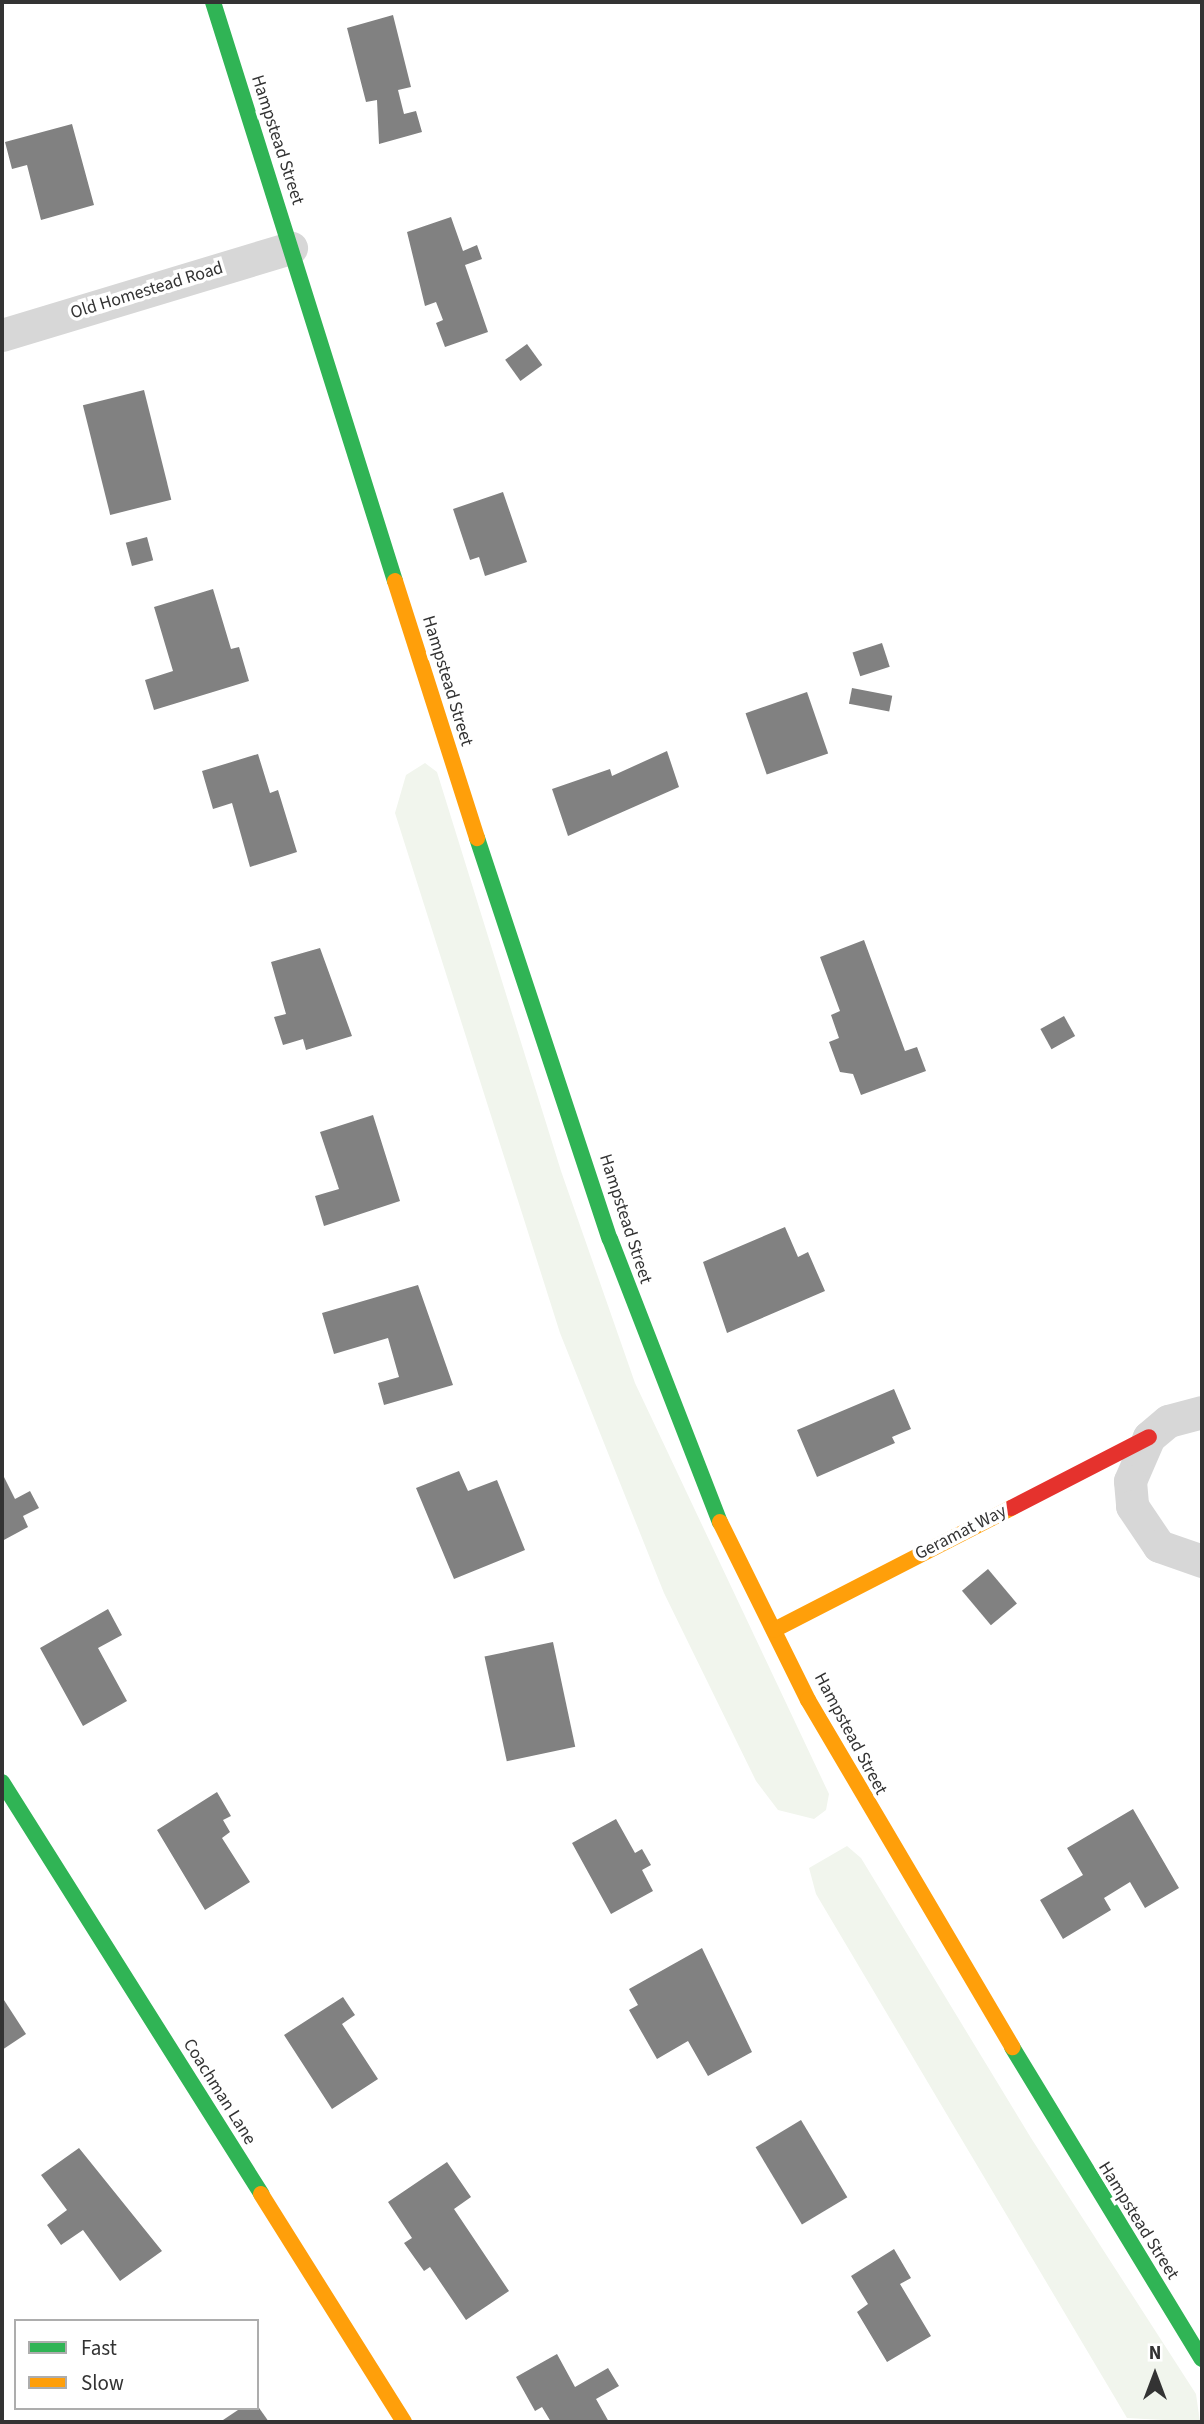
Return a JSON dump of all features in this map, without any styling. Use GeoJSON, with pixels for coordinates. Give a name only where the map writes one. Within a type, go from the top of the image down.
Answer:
{"type":"FeatureCollection","features":[{"type":"Feature","properties":{"kind":"main road","name":"Hampstead Street"},"geometry":{"type":"LineString","coordinates":[[213,2],[463,797],[641,1329],[774,1630],[913,1886],[1202,2358]]}},
{"type":"Feature","properties":{"kind":"main road","name":"Geramat Way"},"geometry":{"type":"LineString","coordinates":[[774,1630],[1149,1437]]}},
{"type":"Feature","properties":{"kind":"main road","name":"Coachman Lane"},"geometry":{"type":"LineString","coordinates":[[2,1782],[404,2422]]}},
{"type":"Feature","properties":{"kind":"street","name":"Old Homestead Road"},"geometry":{"type":"LineString","coordinates":[[2,335],[291,248]]}},
{"type":"Feature","properties":{"kind":"street","name":"Geramat Way"},"geometry":{"type":"LineString","coordinates":[[1149,1437],[1168,1421],[1202,1412]]}},
{"type":"Feature","properties":{"kind":"street"},"geometry":{"type":"LineString","coordinates":[[1149,1437],[1130,1481],[1132,1506],[1159,1546],[1202,1561]]}},
{"type":"Feature","properties":{"kind":"shaded area"},"geometry":{"type":"Polygon","coordinates":[[[425,763],[437,772],[561,1171],[635,1383],[829,1794],[826,1810],[814,1819],[778,1810],[756,1781],[664,1593],[560,1333],[395,813],[406,775],[425,763]]]}},
{"type":"Feature","properties":{"kind":"shaded area"},"geometry":{"type":"Polygon","coordinates":[[[847,1846],[861,1858],[1031,2138],[1196,2394],[1200,2422],[1127,2418],[816,1894],[809,1868],[847,1846]]]}},
{"type":"Feature","properties":{"kind":"building"},"geometry":{"type":"Polygon","coordinates":[[[393,15],[411,87],[398,90],[404,114],[416,111],[422,132],[379,144],[377,100],[366,102],[347,28],[393,15]]]}},
{"type":"Feature","properties":{"kind":"building"},"geometry":{"type":"Polygon","coordinates":[[[72,124],[94,205],[41,220],[27,165],[12,169],[5,142],[72,124]]]}},
{"type":"Feature","properties":{"kind":"building"},"geometry":{"type":"Polygon","coordinates":[[[451,217],[463,251],[477,245],[482,259],[465,265],[488,332],[445,347],[436,323],[443,320],[436,302],[425,306],[407,232],[451,217]]]}},
{"type":"Feature","properties":{"kind":"building"},"geometry":{"type":"Polygon","coordinates":[[[527,344],[542,365],[520,381],[505,360],[527,344]]]}},
{"type":"Feature","properties":{"kind":"building"},"geometry":{"type":"Polygon","coordinates":[[[144,390],[171,500],[110,515],[83,405],[144,390]]]}},
{"type":"Feature","properties":{"kind":"building"},"geometry":{"type":"Polygon","coordinates":[[[503,492],[527,562],[485,576],[479,557],[470,560],[453,509],[503,492]]]}},
{"type":"Feature","properties":{"kind":"building"},"geometry":{"type":"Polygon","coordinates":[[[147,537],[153,560],[132,566],[126,543],[147,537]]]}},
{"type":"Feature","properties":{"kind":"building"},"geometry":{"type":"Polygon","coordinates":[[[213,589],[231,649],[239,647],[249,681],[154,710],[145,680],[173,671],[154,607],[213,589]]]}},
{"type":"Feature","properties":{"kind":"building"},"geometry":{"type":"Polygon","coordinates":[[[882,643],[890,667],[860,676],[853,653],[882,643]]]}},
{"type":"Feature","properties":{"kind":"building"},"geometry":{"type":"Polygon","coordinates":[[[852,688],[892,696],[889,712],[849,704],[852,688]]]}},
{"type":"Feature","properties":{"kind":"building"},"geometry":{"type":"Polygon","coordinates":[[[807,692],[828,753],[767,775],[746,713],[807,692]]]}},
{"type":"Feature","properties":{"kind":"building"},"geometry":{"type":"Polygon","coordinates":[[[667,751],[679,787],[568,836],[552,789],[610,769],[612,776],[667,751]]]}},
{"type":"Feature","properties":{"kind":"building"},"geometry":{"type":"Polygon","coordinates":[[[258,754],[270,793],[278,790],[297,852],[250,867],[232,803],[213,809],[202,771],[258,754]]]}},
{"type":"Feature","properties":{"kind":"building"},"geometry":{"type":"Polygon","coordinates":[[[864,940],[905,1051],[917,1047],[926,1071],[861,1095],[853,1074],[840,1072],[829,1042],[839,1038],[831,1015],[840,1011],[820,957],[864,940]]]}},
{"type":"Feature","properties":{"kind":"building"},"geometry":{"type":"Polygon","coordinates":[[[320,948],[352,1036],[306,1050],[303,1039],[283,1045],[274,1017],[286,1014],[271,962],[320,948]]]}},
{"type":"Feature","properties":{"kind":"building"},"geometry":{"type":"Polygon","coordinates":[[[1064,1016],[1075,1036],[1052,1049],[1040,1029],[1064,1016]]]}},
{"type":"Feature","properties":{"kind":"building"},"geometry":{"type":"Polygon","coordinates":[[[373,1115],[400,1201],[324,1226],[315,1196],[339,1189],[320,1132],[373,1115]]]}},
{"type":"Feature","properties":{"kind":"building"},"geometry":{"type":"Polygon","coordinates":[[[785,1227],[798,1257],[808,1252],[825,1291],[727,1333],[703,1262],[785,1227]]]}},
{"type":"Feature","properties":{"kind":"building"},"geometry":{"type":"Polygon","coordinates":[[[418,1285],[453,1385],[384,1405],[378,1383],[399,1377],[388,1338],[334,1354],[322,1313],[418,1285]]]}},
{"type":"Feature","properties":{"kind":"building"},"geometry":{"type":"Polygon","coordinates":[[[894,1389],[911,1429],[892,1437],[895,1443],[817,1477],[797,1430],[894,1389]]]}},
{"type":"Feature","properties":{"kind":"building"},"geometry":{"type":"Polygon","coordinates":[[[459,1471],[468,1491],[497,1480],[525,1550],[454,1579],[416,1488],[459,1471]]]}},
{"type":"Feature","properties":{"kind":"building"},"geometry":{"type":"Polygon","coordinates":[[[2,1473],[15,1499],[30,1491],[39,1508],[23,1516],[28,1527],[2,1541],[2,1473]]]}},
{"type":"Feature","properties":{"kind":"building"},"geometry":{"type":"Polygon","coordinates":[[[988,1569],[1017,1603],[991,1625],[962,1591],[988,1569]]]}},
{"type":"Feature","properties":{"kind":"building"},"geometry":{"type":"Polygon","coordinates":[[[108,1609],[122,1635],[98,1648],[127,1701],[83,1726],[40,1648],[108,1609]]]}},
{"type":"Feature","properties":{"kind":"building"},"geometry":{"type":"Polygon","coordinates":[[[553,1642],[575,1747],[507,1761],[485,1657],[553,1642]]]}},
{"type":"Feature","properties":{"kind":"building"},"geometry":{"type":"Polygon","coordinates":[[[217,1792],[231,1816],[223,1820],[230,1832],[222,1838],[250,1882],[205,1910],[157,1830],[217,1792]]]}},
{"type":"Feature","properties":{"kind":"building"},"geometry":{"type":"Polygon","coordinates":[[[1133,1809],[1179,1888],[1145,1908],[1130,1882],[1104,1898],[1111,1910],[1063,1939],[1040,1900],[1083,1875],[1067,1848],[1133,1809]]]}},
{"type":"Feature","properties":{"kind":"building"},"geometry":{"type":"Polygon","coordinates":[[[616,1819],[635,1853],[642,1849],[651,1865],[642,1870],[653,1891],[611,1914],[572,1843],[616,1819]]]}},
{"type":"Feature","properties":{"kind":"building"},"geometry":{"type":"Polygon","coordinates":[[[702,1948],[752,2052],[708,2076],[688,2041],[657,2059],[629,2010],[638,2005],[629,1989],[702,1948]]]}},
{"type":"Feature","properties":{"kind":"building"},"geometry":{"type":"Polygon","coordinates":[[[2,1997],[26,2034],[2,2050],[2,1997]]]}},
{"type":"Feature","properties":{"kind":"building"},"geometry":{"type":"Polygon","coordinates":[[[343,1997],[355,2015],[342,2024],[378,2079],[332,2109],[284,2035],[343,1997]]]}},
{"type":"Feature","properties":{"kind":"building"},"geometry":{"type":"Polygon","coordinates":[[[801,2120],[847,2197],[802,2224],[756,2147],[801,2120]]]}},
{"type":"Feature","properties":{"kind":"building"},"geometry":{"type":"Polygon","coordinates":[[[79,2148],[162,2251],[120,2281],[83,2230],[61,2245],[47,2225],[67,2210],[41,2175],[79,2148]]]}},
{"type":"Feature","properties":{"kind":"building"},"geometry":{"type":"Polygon","coordinates":[[[447,2162],[471,2197],[454,2209],[509,2291],[466,2320],[430,2267],[424,2271],[404,2243],[412,2238],[388,2202],[447,2162]]]}},
{"type":"Feature","properties":{"kind":"building"},"geometry":{"type":"Polygon","coordinates":[[[894,2249],[911,2278],[900,2284],[931,2336],[887,2362],[857,2312],[868,2304],[851,2276],[894,2249]]]}},
{"type":"Feature","properties":{"kind":"building"},"geometry":{"type":"Polygon","coordinates":[[[557,2354],[575,2387],[608,2368],[619,2386],[596,2399],[609,2422],[551,2422],[542,2407],[535,2411],[516,2377],[557,2354]]]}},
{"type":"Feature","properties":{"kind":"building"},"geometry":{"type":"Polygon","coordinates":[[[259,2408],[269,2422],[220,2422],[238,2410],[259,2410],[259,2408]]]}},
{"type":"Feature","properties":{"kind":"traffic: fast"},"geometry":{"type":"LineString","coordinates":[[213,2],[395,581]]}},
{"type":"Feature","properties":{"kind":"traffic: fast"},"geometry":{"type":"LineString","coordinates":[[477,838],[610,1239],[720,1522]]}},
{"type":"Feature","properties":{"kind":"traffic: fast"},"geometry":{"type":"LineString","coordinates":[[2,1782],[261,2194]]}},
{"type":"Feature","properties":{"kind":"traffic: fast"},"geometry":{"type":"LineString","coordinates":[[1012,2047],[1202,2359]]}},
{"type":"Feature","properties":{"kind":"traffic: slow"},"geometry":{"type":"LineString","coordinates":[[395,581],[477,838]]}},
{"type":"Feature","properties":{"kind":"traffic: slow"},"geometry":{"type":"LineString","coordinates":[[774,1630],[1011,1508]]}},
{"type":"Feature","properties":{"kind":"traffic: slow"},"geometry":{"type":"LineString","coordinates":[[720,1522],[808,1700],[1012,2047]]}},
{"type":"Feature","properties":{"kind":"traffic: slow"},"geometry":{"type":"LineString","coordinates":[[261,2194],[404,2422]]}},
{"type":"Feature","properties":{"kind":"traffic: jam"},"geometry":{"type":"LineString","coordinates":[[1011,1508],[1149,1437]]}}]}
